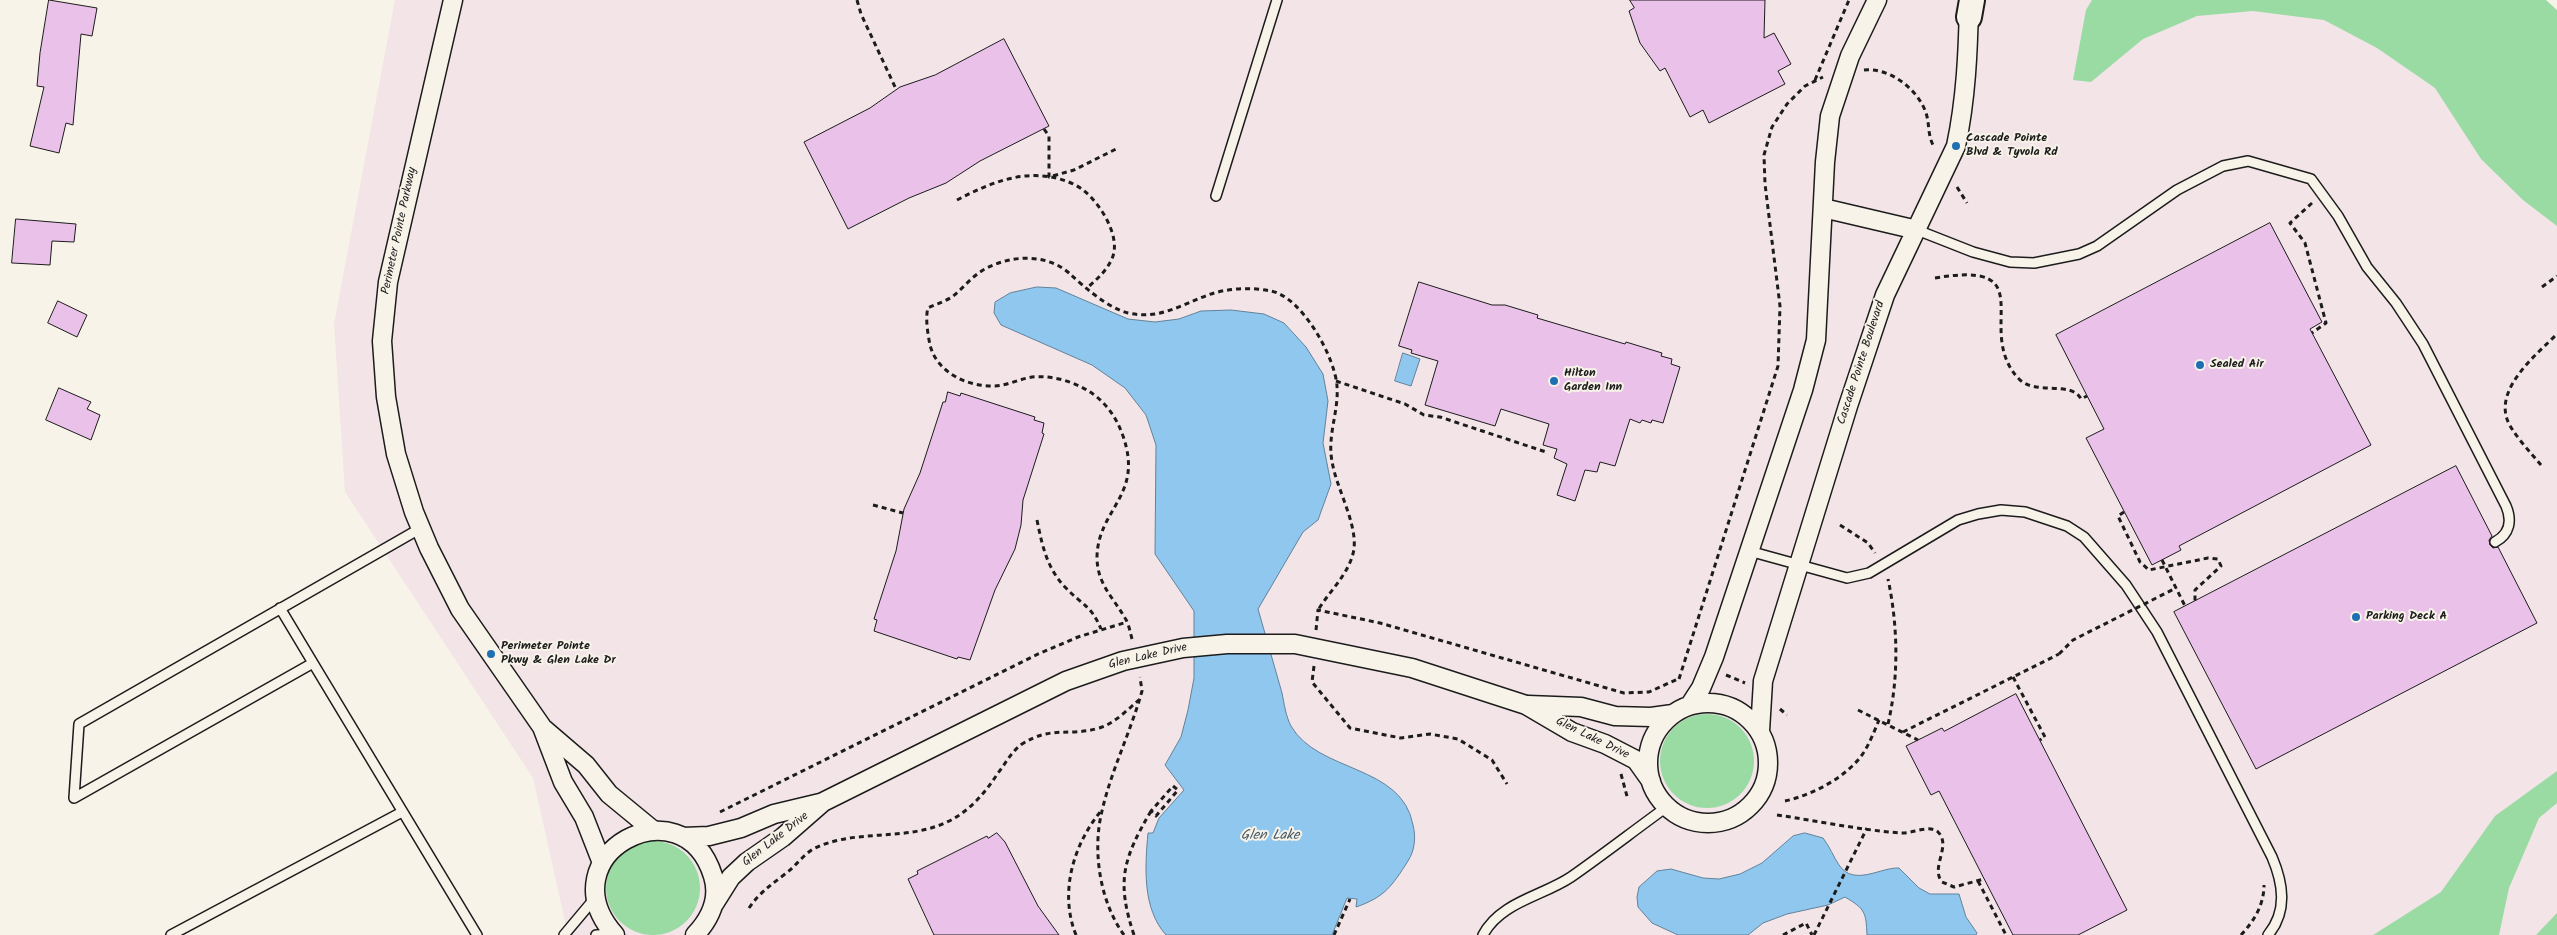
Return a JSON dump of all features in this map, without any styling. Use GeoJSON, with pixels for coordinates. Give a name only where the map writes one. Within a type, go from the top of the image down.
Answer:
{"type":"FeatureCollection","features":[{"type":"Feature","properties":{"kind":"street","name":"Perimeter Pointe Parkway"},"geometry":{"type":"LineString","coordinates":[[453,0],[388,282],[382,341],[386,397],[396,454],[421,528],[460,609],[542,727],[563,782],[584,817],[602,863]]}},
{"type":"Feature","properties":{"kind":"street"},"geometry":{"type":"LineString","coordinates":[[1690,705],[1701,688],[1714,658],[1803,390],[1816,340],[1830,116],[1844,74],[1877,0]]}},
{"type":"Feature","properties":{"kind":"street","name":"Cascade Pointe Boulevard"},"geometry":{"type":"LineString","coordinates":[[1760,731],[1763,682],[1848,406],[1885,294],[1956,146],[1962,119],[1968,65],[1970,6]]}},
{"type":"Feature","properties":{"kind":"street"},"geometry":{"type":"LineString","coordinates":[[1823,208],[1916,230]]}},
{"type":"Feature","properties":{"kind":"street","name":"Glen Lake Drive"},"geometry":{"type":"LineString","coordinates":[[683,837],[709,836],[741,828],[774,814],[823,802],[1066,681],[1138,657],[1183,648],[1218,644],[1295,644],[1412,668],[1526,705],[1572,732],[1605,744],[1636,760],[1651,781]]}},
{"type":"Feature","properties":{"kind":"street"},"geometry":{"type":"LineString","coordinates":[[1709,702],[1727,705],[1746,715],[1760,731],[1767,750],[1768,771],[1762,791],[1748,808],[1731,818],[1710,823],[1690,820],[1668,806],[1660,798],[1651,781],[1648,762],[1652,744],[1660,727],[1673,714],[1690,705],[1709,702]]}},
{"type":"Feature","properties":{"kind":"street","name":"Glen Lake Drive"},"geometry":{"type":"LineString","coordinates":[[1526,705],[1581,707],[1615,716],[1651,717],[1673,714]]}},
{"type":"Feature","properties":{"kind":"street","name":"Perimeter Pointe Parkway"},"geometry":{"type":"LineString","coordinates":[[542,727],[586,765],[609,794],[654,831]]}},
{"type":"Feature","properties":{"kind":"street","name":"Glen Lake Drive"},"geometry":{"type":"LineString","coordinates":[[695,935],[706,924],[714,904],[731,877],[753,856],[783,837],[823,802]]}},
{"type":"Feature","properties":{"kind":"street"},"geometry":{"type":"LineString","coordinates":[[615,935],[602,918],[596,895],[596,881],[602,863],[613,848],[628,837],[654,831],[665,831],[683,837],[698,848],[709,863],[715,883],[714,904]]}},
{"type":"Feature","properties":{"kind":"lane"},"geometry":{"type":"LineString","coordinates":[[1216,196],[1277,0]]}},
{"type":"Feature","properties":{"kind":"lane"},"geometry":{"type":"LineString","coordinates":[[1916,230],[1972,252],[2010,262],[2034,263],[2079,254],[2097,246],[2177,190],[2223,166],[2248,161],[2311,178],[2322,192],[2367,267],[2396,303],[2423,344],[2506,506],[2510,517],[2509,525],[2506,534],[2496,542]]}},
{"type":"Feature","properties":{"kind":"lane"},"geometry":{"type":"LineString","coordinates":[[1749,551],[1847,578],[1858,577],[1882,566],[1958,520],[2001,510],[2025,512],[2045,517],[2067,526],[2084,537],[2126,585],[2157,632],[2268,848],[2280,877],[2282,904],[2280,914],[2268,935]]}},
{"type":"Feature","properties":{"kind":"lane"},"geometry":{"type":"LineString","coordinates":[[313,663],[74,798],[79,724],[421,528]]}},
{"type":"Feature","properties":{"kind":"lane"},"geometry":{"type":"LineString","coordinates":[[280,608],[477,935]]}},
{"type":"Feature","properties":{"kind":"lane"},"geometry":{"type":"LineString","coordinates":[[1483,935],[1493,920],[1507,909],[1570,877],[1668,806]]}},
{"type":"Feature","properties":{"kind":"lane"},"geometry":{"type":"LineString","coordinates":[[171,935],[402,812]]}},
{"type":"Feature","properties":{"kind":"lane"},"geometry":{"type":"LineString","coordinates":[[564,935],[588,909],[596,895]]}},
{"type":"Feature","properties":{"kind":"lane"},"geometry":{"type":"LineString","coordinates":[[596,935],[615,935]]}},
{"type":"Feature","properties":{"kind":"path"},"geometry":{"type":"LineString","coordinates":[[857,0],[861,14],[896,89]]}},
{"type":"Feature","properties":{"kind":"path"},"geometry":{"type":"LineString","coordinates":[[1815,81],[1849,0]]}},
{"type":"Feature","properties":{"kind":"path"},"geometry":{"type":"LineString","coordinates":[[1679,679],[1778,366],[1780,306],[1765,184],[1764,155],[1772,127],[1786,104],[1815,81],[1868,70],[1896,78],[1908,87],[1926,112],[1928,136],[1945,169],[1967,203]]}},
{"type":"Feature","properties":{"kind":"path"},"geometry":{"type":"LineString","coordinates":[[1044,128],[1049,136],[1049,177]]}},
{"type":"Feature","properties":{"kind":"path"},"geometry":{"type":"LineString","coordinates":[[957,200],[988,184],[1011,178],[1049,177],[1074,170],[1118,148]]}},
{"type":"Feature","properties":{"kind":"path"},"geometry":{"type":"LineString","coordinates":[[1049,177],[1073,184],[1091,197],[1112,233],[1115,245],[1113,255],[1107,267],[1086,289]]}},
{"type":"Feature","properties":{"kind":"path"},"geometry":{"type":"LineString","coordinates":[[2312,333],[2326,323],[2305,243],[2290,223],[2322,192]]}},
{"type":"Feature","properties":{"kind":"path"},"geometry":{"type":"LineString","coordinates":[[1124,935],[1110,912],[1099,870],[1098,841],[1101,811],[1142,691],[1138,657],[1127,622],[1108,596],[1098,569],[1097,558],[1102,535],[1122,497],[1130,471],[1127,446],[1114,415],[1093,395],[1064,380],[1033,377],[997,386],[967,382],[942,368],[932,353],[929,339],[927,310],[930,306],[953,296],[980,272],[1007,261],[1034,259],[1050,262],[1066,271],[1086,289],[1127,312],[1161,314],[1225,290],[1272,291],[1286,296],[1297,305],[1310,322],[1328,357],[1336,381],[1331,458],[1336,481],[1354,537],[1354,549],[1345,574],[1318,610]]}},
{"type":"Feature","properties":{"kind":"path"},"geometry":{"type":"LineString","coordinates":[[1935,278],[1964,273],[1987,277],[1996,283],[2001,302],[2001,343],[2011,370],[2022,382],[2030,386],[2066,389],[2075,392],[2081,399],[2087,396]]}},
{"type":"Feature","properties":{"kind":"path"},"geometry":{"type":"LineString","coordinates":[[2542,287],[2557,276]]}},
{"type":"Feature","properties":{"kind":"path"},"geometry":{"type":"LineString","coordinates":[[2541,465],[2507,420],[2504,402],[2519,373],[2557,334]]}},
{"type":"Feature","properties":{"kind":"path"},"geometry":{"type":"LineString","coordinates":[[1336,381],[1405,404],[1424,415],[1440,417],[1546,452]]}},
{"type":"Feature","properties":{"kind":"path"},"geometry":{"type":"LineString","coordinates":[[874,505],[903,513]]}},
{"type":"Feature","properties":{"kind":"path"},"geometry":{"type":"LineString","coordinates":[[2124,512],[2118,516],[2140,562],[2149,570],[2208,558],[2218,559],[2221,566],[2196,590],[2195,601]]}},
{"type":"Feature","properties":{"kind":"path"},"geometry":{"type":"LineString","coordinates":[[1037,520],[1050,568],[1067,590],[1090,608],[1101,629]]}},
{"type":"Feature","properties":{"kind":"path"},"geometry":{"type":"LineString","coordinates":[[1840,525],[1868,542],[1882,566],[1890,587],[1896,687],[1888,724]]}},
{"type":"Feature","properties":{"kind":"path"},"geometry":{"type":"LineString","coordinates":[[2162,560],[2185,606]]}},
{"type":"Feature","properties":{"kind":"path"},"geometry":{"type":"LineString","coordinates":[[1903,732],[2059,654],[2073,640],[2176,588]]}},
{"type":"Feature","properties":{"kind":"path"},"geometry":{"type":"LineString","coordinates":[[715,814],[1038,654],[1101,629],[1127,622]]}},
{"type":"Feature","properties":{"kind":"path"},"geometry":{"type":"LineString","coordinates":[[2013,677],[2045,737],[2040,740]]}},
{"type":"Feature","properties":{"kind":"path"},"geometry":{"type":"LineString","coordinates":[[749,908],[766,888],[814,849],[826,844],[869,835],[913,833],[947,822],[963,812],[985,792],[1010,755],[1019,746],[1049,732],[1098,728],[1117,718],[1140,700]]}},
{"type":"Feature","properties":{"kind":"path"},"geometry":{"type":"LineString","coordinates":[[1858,710],[1918,740]]}},
{"type":"Feature","properties":{"kind":"path"},"geometry":{"type":"LineString","coordinates":[[1785,801],[1800,797],[1847,771],[1863,754],[1880,720]]}},
{"type":"Feature","properties":{"kind":"path"},"geometry":{"type":"LineString","coordinates":[[1134,935],[1124,905],[1123,876],[1135,843],[1151,811],[1173,786],[1178,790],[1156,816],[1151,811]]}},
{"type":"Feature","properties":{"kind":"path"},"geometry":{"type":"LineString","coordinates":[[1076,935],[1069,912],[1073,865],[1083,836],[1101,811]]}},
{"type":"Feature","properties":{"kind":"path"},"geometry":{"type":"LineString","coordinates":[[1776,815],[1902,834],[1930,829],[1935,830],[1939,833],[1943,844],[1936,871],[1942,882],[1954,888],[1984,879]]}},
{"type":"Feature","properties":{"kind":"path"},"geometry":{"type":"LineString","coordinates":[[1813,935],[1867,828]]}},
{"type":"Feature","properties":{"kind":"path"},"geometry":{"type":"LineString","coordinates":[[2241,935],[2252,922],[2260,908],[2264,896],[2264,882],[2270,882],[2280,877]]}},
{"type":"Feature","properties":{"kind":"path"},"geometry":{"type":"LineString","coordinates":[[1978,881],[2006,935]]}},
{"type":"Feature","properties":{"kind":"path"},"geometry":{"type":"LineString","coordinates":[[1334,935],[1350,900]]}},
{"type":"Feature","properties":{"kind":"path"},"geometry":{"type":"LineString","coordinates":[[1783,935],[1806,923],[1813,935]]}},
{"type":"Feature","properties":{"kind":"shaded area"},"geometry":{"type":"Polygon","coordinates":[[[395,0],[2478,0],[2557,92],[2557,935],[568,935],[533,778],[345,492],[334,324],[395,0]]]}},
{"type":"Feature","properties":{"kind":"green space"},"geometry":{"type":"Polygon","coordinates":[[[2092,0],[2546,0],[2557,10],[2557,226],[2523,200],[2481,159],[2435,88],[2377,48],[2324,20],[2253,11],[2197,16],[2143,39],[2091,82],[2073,80],[2086,10],[2092,0]]]}},
{"type":"Feature","properties":{"kind":"green space"},"geometry":{"type":"Polygon","coordinates":[[[1707,714],[1725,718],[1740,728],[1750,743],[1754,761],[1750,779],[1740,794],[1725,804],[1707,808],[1689,804],[1674,794],[1664,779],[1660,761],[1664,743],[1674,728],[1689,718],[1707,714]]]}},
{"type":"Feature","properties":{"kind":"green space"},"geometry":{"type":"Polygon","coordinates":[[[2557,771],[2557,803],[2539,818],[2509,888],[2499,935],[2373,935],[2441,892],[2495,816],[2557,771]]]}},
{"type":"Feature","properties":{"kind":"green space"},"geometry":{"type":"Polygon","coordinates":[[[644,841],[662,841],[687,854],[697,870],[700,888],[697,906],[687,922],[662,935],[644,935],[619,922],[606,897],[606,879],[619,854],[644,841]]]}},
{"type":"Feature","properties":{"kind":"green space"},"geometry":{"type":"Polygon","coordinates":[[[2557,913],[2557,935],[2536,935],[2557,913]]]}},
{"type":"Feature","properties":{"kind":"water","name":"Glen Lake"},"geometry":{"type":"Polygon","coordinates":[[[1037,287],[1056,288],[1128,319],[1155,322],[1179,319],[1201,311],[1231,310],[1264,314],[1284,323],[1306,347],[1323,374],[1328,401],[1323,443],[1331,484],[1318,520],[1303,532],[1258,609],[1282,693],[1286,714],[1291,726],[1304,741],[1320,753],[1377,779],[1393,790],[1406,805],[1413,825],[1415,839],[1410,857],[1387,890],[1374,899],[1356,907],[1357,899],[1347,898],[1332,935],[1166,935],[1158,924],[1149,900],[1147,887],[1146,859],[1148,833],[1153,833],[1159,818],[1184,790],[1165,765],[1181,737],[1188,710],[1194,678],[1194,611],[1155,554],[1156,445],[1146,415],[1125,388],[1092,365],[1001,325],[994,313],[995,302],[1010,293],[1037,287]]]}},
{"type":"Feature","properties":{"kind":"water"},"geometry":{"type":"Polygon","coordinates":[[[1403,353],[1420,359],[1411,386],[1395,381],[1403,353]]]}},
{"type":"Feature","properties":{"kind":"water"},"geometry":{"type":"Polygon","coordinates":[[[1805,833],[1823,838],[1839,865],[1852,875],[1899,868],[1919,888],[1930,894],[1959,894],[1966,917],[1977,933],[1976,935],[1867,935],[1863,912],[1857,905],[1845,897],[1828,905],[1787,914],[1763,923],[1748,935],[1678,935],[1652,923],[1638,907],[1639,887],[1657,871],[1671,869],[1703,878],[1719,879],[1740,874],[1762,863],[1793,836],[1805,833]]]}},
{"type":"Feature","properties":{"kind":"building"},"geometry":{"type":"Polygon","coordinates":[[[49,0],[97,8],[92,36],[81,34],[73,125],[66,123],[59,153],[30,146],[44,87],[37,86],[40,53],[49,0]]]}},
{"type":"Feature","properties":{"kind":"building"},"geometry":{"type":"Polygon","coordinates":[[[1630,0],[1765,0],[1764,38],[1774,33],[1791,64],[1778,71],[1785,84],[1709,123],[1703,110],[1690,117],[1665,68],[1660,71],[1640,43],[1629,11],[1634,8],[1630,0]]]}},
{"type":"Feature","properties":{"kind":"building"},"geometry":{"type":"Polygon","coordinates":[[[1004,39],[1049,126],[980,161],[946,183],[909,198],[848,229],[804,142],[870,108],[900,87],[935,75],[1004,39]]]}},
{"type":"Feature","properties":{"kind":"building"},"geometry":{"type":"Polygon","coordinates":[[[16,219],[76,224],[74,242],[52,241],[50,265],[12,263],[16,219]]]}},
{"type":"Feature","properties":{"kind":"building","name":"Sealed Air"},"geometry":{"type":"Polygon","coordinates":[[[2270,223],[2322,322],[2310,329],[2371,445],[2179,546],[2181,550],[2152,565],[2086,438],[2104,429],[2056,335],[2270,223]]]}},
{"type":"Feature","properties":{"kind":"building","name":"Hilton Garden Inn"},"geometry":{"type":"Polygon","coordinates":[[[1419,282],[1492,305],[1505,305],[1538,315],[1537,318],[1662,353],[1661,356],[1672,359],[1671,364],[1680,367],[1663,423],[1652,420],[1651,423],[1642,420],[1640,423],[1630,419],[1615,466],[1600,462],[1597,472],[1585,470],[1575,501],[1557,495],[1567,464],[1554,458],[1557,449],[1543,445],[1549,424],[1501,409],[1495,426],[1425,405],[1438,361],[1411,353],[1412,350],[1399,346],[1419,282]]]}},
{"type":"Feature","properties":{"kind":"building"},"geometry":{"type":"Polygon","coordinates":[[[58,301],[87,315],[77,337],[48,323],[58,301]]]}},
{"type":"Feature","properties":{"kind":"building"},"geometry":{"type":"Polygon","coordinates":[[[59,388],[91,402],[87,409],[100,415],[91,440],[46,420],[59,388]]]}},
{"type":"Feature","properties":{"kind":"building"},"geometry":{"type":"Polygon","coordinates":[[[948,392],[960,396],[961,393],[1035,417],[1034,420],[1044,423],[1042,433],[1044,434],[1023,500],[1021,525],[1015,549],[995,590],[970,660],[958,657],[957,659],[874,631],[877,620],[874,619],[896,551],[904,509],[920,473],[948,392]]]}},
{"type":"Feature","properties":{"kind":"building","name":"Parking Deck A"},"geometry":{"type":"Polygon","coordinates":[[[2456,466],[2492,536],[2489,540],[2490,545],[2493,548],[2498,547],[2537,623],[2256,769],[2174,612],[2456,466]]]}},
{"type":"Feature","properties":{"kind":"building"},"geometry":{"type":"Polygon","coordinates":[[[2016,694],[2127,910],[2078,935],[2013,935],[1939,791],[1931,795],[1906,746],[1942,728],[1944,731],[2016,694]]]}},
{"type":"Feature","properties":{"kind":"building"},"geometry":{"type":"Polygon","coordinates":[[[997,833],[1005,842],[1038,906],[1059,935],[934,935],[908,879],[918,874],[917,871],[987,836],[988,838],[997,833]]]}},
{"type":"Feature","properties":{"kind":"place","name":"Cascade Pointe Blvd & Tyvola Rd"},"geometry":{"type":"Point","coordinates":[1956,146]}},
{"type":"Feature","properties":{"kind":"place","name":"Sealed Air"},"geometry":{"type":"Point","coordinates":[2200,365]}},
{"type":"Feature","properties":{"kind":"place","name":"Hilton Garden Inn"},"geometry":{"type":"Point","coordinates":[1554,381]}},
{"type":"Feature","properties":{"kind":"place","name":"Parking Deck A"},"geometry":{"type":"Point","coordinates":[2356,617]}},
{"type":"Feature","properties":{"kind":"place","name":"Perimeter Pointe Pkwy & Glen Lake Dr"},"geometry":{"type":"Point","coordinates":[491,654]}}]}
